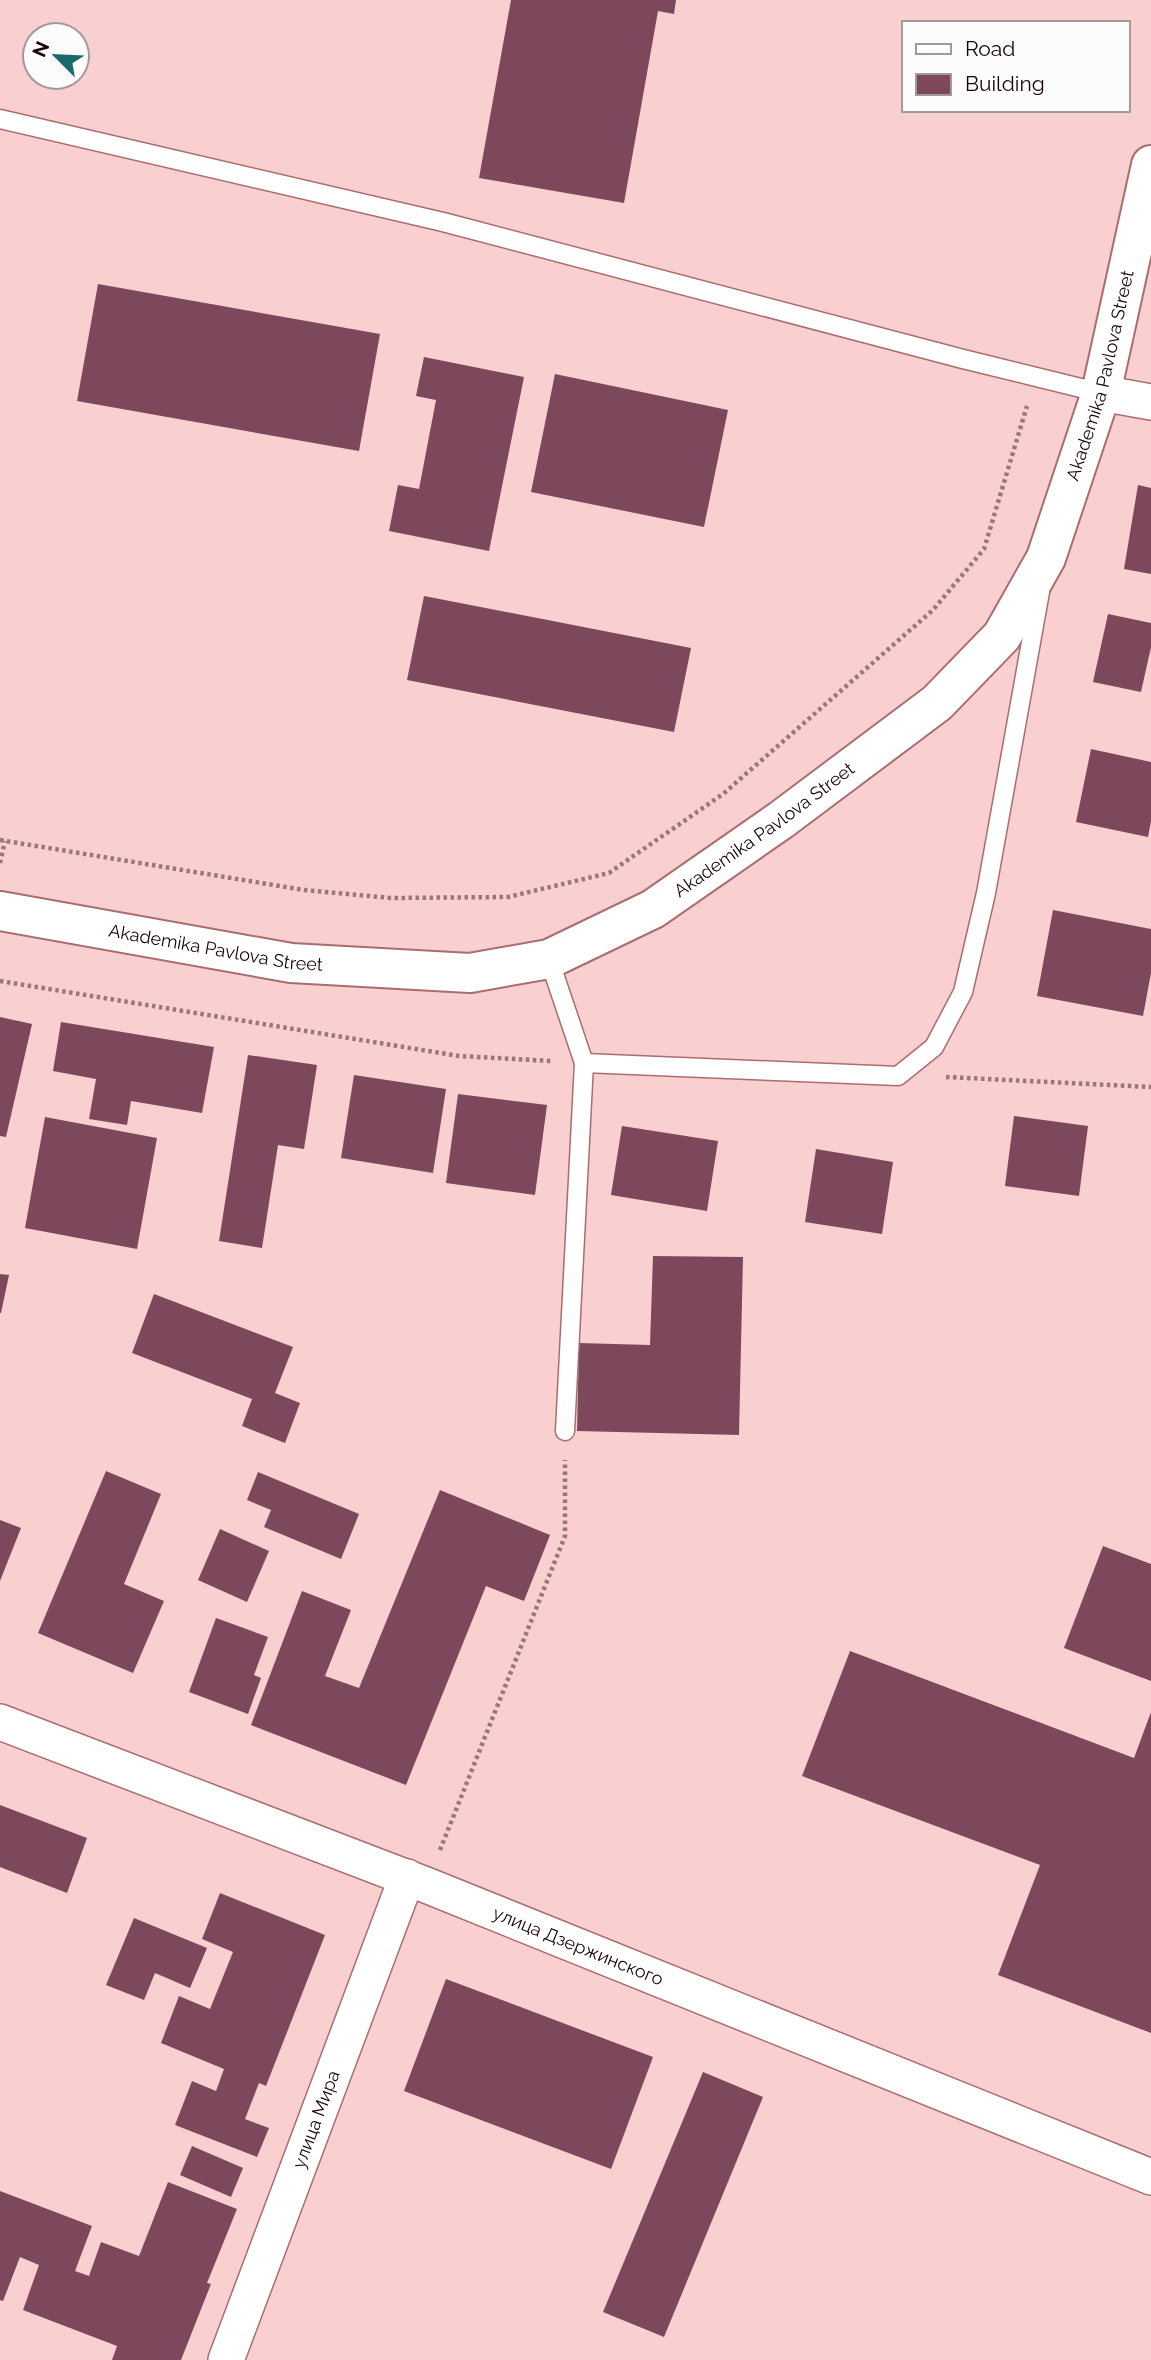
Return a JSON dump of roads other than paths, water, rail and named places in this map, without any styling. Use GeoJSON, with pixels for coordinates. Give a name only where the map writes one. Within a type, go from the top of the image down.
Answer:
{"type":"FeatureCollection","features":[{"type":"Feature","properties":{"kind":"street","name":"Akademika Pavlova Street"},"geometry":{"type":"LineString","coordinates":[[0,911],[291,963],[470,972],[549,959],[653,909],[781,820],[937,703],[1002,636],[1046,558],[1101,393],[1151,165]]}},
{"type":"Feature","properties":{"kind":"street"},"geometry":{"type":"LineString","coordinates":[[1101,393],[1151,402]]}},
{"type":"Feature","properties":{"kind":"street","name":"улица Дзержинского"},"geometry":{"type":"LineString","coordinates":[[0,1722],[416,1881],[1151,2176]]}},
{"type":"Feature","properties":{"kind":"street","name":"улица Мира"},"geometry":{"type":"LineString","coordinates":[[226,2360],[416,1881]]}},
{"type":"Feature","properties":{"kind":"lane"},"geometry":{"type":"LineString","coordinates":[[0,119],[443,222],[1101,393]]}},
{"type":"Feature","properties":{"kind":"lane"},"geometry":{"type":"LineString","coordinates":[[584,1063],[898,1076],[934,1047],[962,992],[986,892],[1046,558]]}},
{"type":"Feature","properties":{"kind":"lane"},"geometry":{"type":"LineString","coordinates":[[549,959],[584,1063],[565,1431]]}}]}
